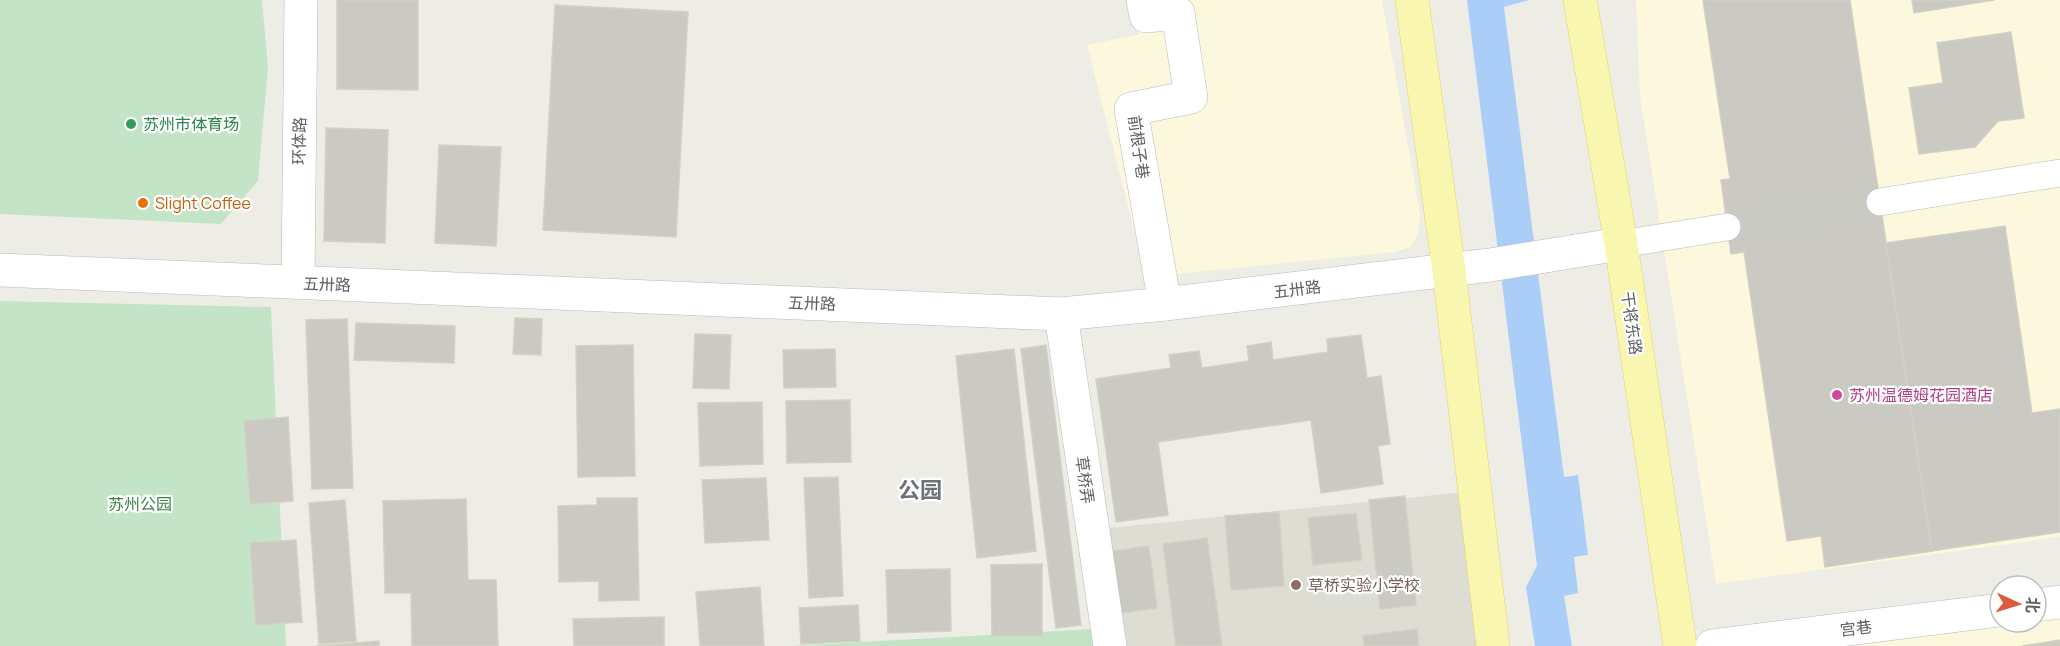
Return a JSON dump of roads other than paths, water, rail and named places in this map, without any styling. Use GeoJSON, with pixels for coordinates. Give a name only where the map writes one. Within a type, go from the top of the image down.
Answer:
{"type":"FeatureCollection","features":[{"type":"Feature","properties":{"kind":"main road"},"geometry":{"type":"LineString","coordinates":[[1412,0],[1449,271],[1493,646]]}},
{"type":"Feature","properties":{"kind":"main road","name":"干将东路"},"geometry":{"type":"LineString","coordinates":[[1580,0],[1621,244],[1680,646]]}},
{"type":"Feature","properties":{"kind":"street","name":"环体路"},"geometry":{"type":"LineString","coordinates":[[298,282],[301,0]]}},
{"type":"Feature","properties":{"kind":"street","name":"前根子巷"},"geometry":{"type":"LineString","coordinates":[[1143,0],[1146,16],[1178,13],[1191,97],[1131,109],[1165,304]]}},
{"type":"Feature","properties":{"kind":"street"},"geometry":{"type":"LineString","coordinates":[[1880,202],[2060,173]]}},
{"type":"Feature","properties":{"kind":"street"},"geometry":{"type":"LineString","coordinates":[[1621,244],[1727,227]]}},
{"type":"Feature","properties":{"kind":"street","name":"五卅路"},"geometry":{"type":"LineString","coordinates":[[0,270],[1061,314],[1449,271],[1621,244]]}},
{"type":"Feature","properties":{"kind":"street","name":"草桥弄"},"geometry":{"type":"LineString","coordinates":[[1061,314],[1110,646]]}},
{"type":"Feature","properties":{"kind":"street","name":"宫巷"},"geometry":{"type":"LineString","coordinates":[[1712,646],[1988,612]]}},
{"type":"Feature","properties":{"kind":"water"},"geometry":{"type":"Polygon","coordinates":[[[1467,0],[1529,0],[1504,7],[1564,477],[1578,475],[1588,555],[1574,557],[1578,593],[1564,596],[1572,646],[1535,646],[1526,587],[1537,566],[1467,0]]]}},
{"type":"Feature","properties":{"kind":"tunnel"},"geometry":{"type":"LineString","coordinates":[[1727,227],[1880,202]]}},
{"type":"Feature","properties":{"kind":"place","name":"苏州市体育场"},"geometry":{"type":"Point","coordinates":[131,124]}},
{"type":"Feature","properties":{"kind":"place","name":"Slight Coffee"},"geometry":{"type":"Point","coordinates":[143,203]}},
{"type":"Feature","properties":{"kind":"place","name":"苏州温德姆花园酒店"},"geometry":{"type":"Point","coordinates":[1837,395]}},
{"type":"Feature","properties":{"kind":"place","name":"草桥实验小学校"},"geometry":{"type":"Point","coordinates":[1296,585]}},
{"type":"Feature","properties":{"kind":"district","name":"公园"},"geometry":{"type":"Point","coordinates":[920,490]}},
{"type":"Feature","properties":{"kind":"park label","name":"苏州公园"},"geometry":{"type":"Point","coordinates":[140,504]}}]}
